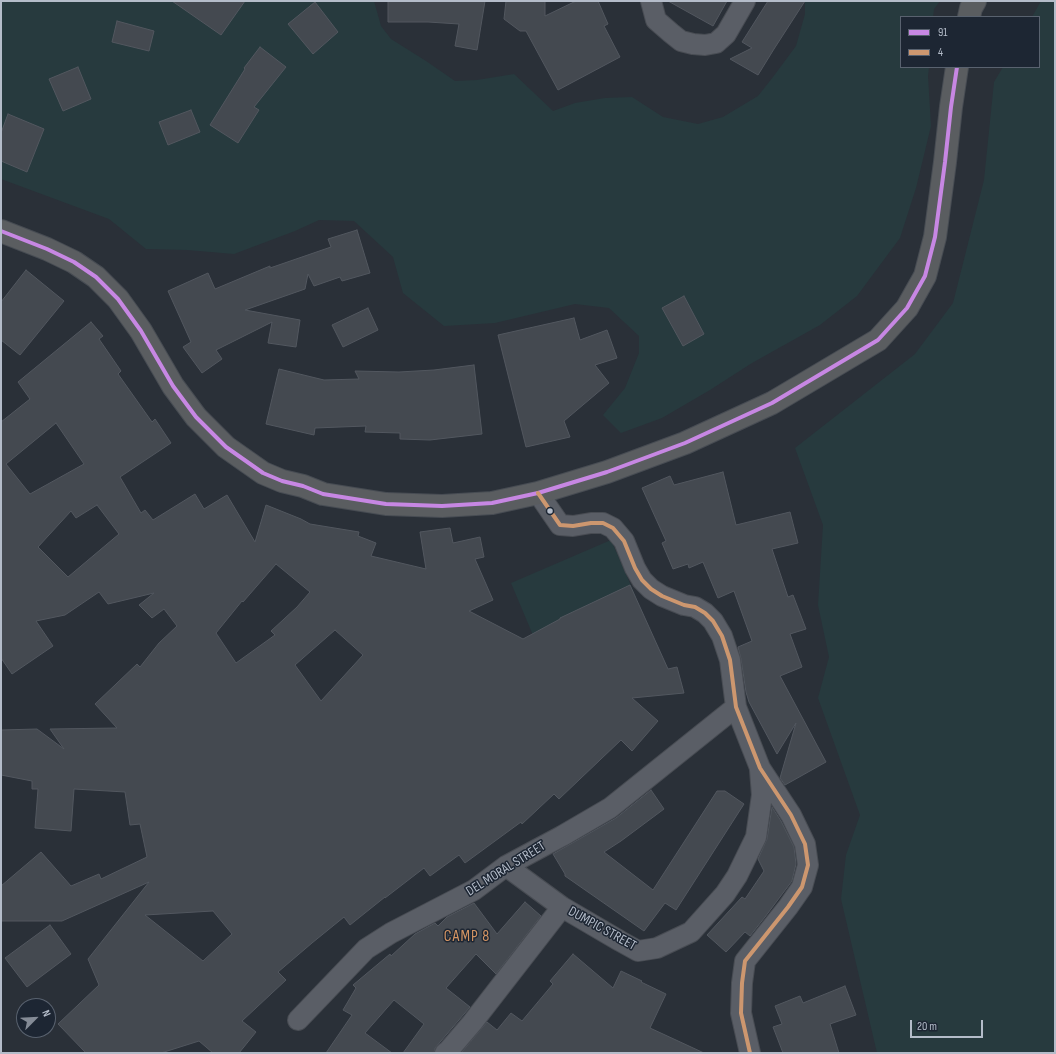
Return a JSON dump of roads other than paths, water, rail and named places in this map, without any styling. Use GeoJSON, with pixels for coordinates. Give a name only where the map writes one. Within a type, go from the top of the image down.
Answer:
{"type":"FeatureCollection","features":[{"type":"Feature","properties":{"kind":"highway"},"geometry":{"type":"LineString","coordinates":[[969,16],[971,8],[975,1]]}},
{"type":"Feature","properties":{"kind":"highway"},"geometry":{"type":"LineString","coordinates":[[1,231],[47,249],[74,262],[96,277],[118,299],[141,331],[174,386],[196,417],[226,447],[263,473],[282,481],[302,486],[323,494],[386,504],[442,506],[492,503],[538,493],[606,472],[685,443],[772,403],[878,340],[908,308],[925,276],[935,237],[957,68]]}},
{"type":"Feature","properties":{"kind":"street"},"geometry":{"type":"LineString","coordinates":[[651,1],[656,20],[681,41],[705,45],[716,43],[726,34],[744,1]]}},
{"type":"Feature","properties":{"kind":"street"},"geometry":{"type":"LineString","coordinates":[[538,493],[560,525],[573,526],[603,523],[613,528],[624,540],[635,568],[642,580],[651,589],[662,596],[684,605],[695,607],[705,613],[713,621],[722,636],[730,660],[736,707],[760,768],[791,815],[805,844],[808,864],[802,887],[745,961],[742,983],[741,1014],[750,1053]]}},
{"type":"Feature","properties":{"kind":"street","name":"DEL MORAL STREET"},"geometry":{"type":"LineString","coordinates":[[298,1020],[366,949],[474,890],[506,866],[610,808],[736,707]]}},
{"type":"Feature","properties":{"kind":"street","name":"DUMPIC STREET"},"geometry":{"type":"LineString","coordinates":[[506,866],[562,908],[638,951],[657,948],[691,932],[725,894],[737,876],[756,837],[762,795],[760,768]]}},
{"type":"Feature","properties":{"kind":"street"},"geometry":{"type":"LineString","coordinates":[[445,1053],[472,1023],[562,908]]}},
{"type":"Feature","properties":{"kind":"district","name":"CAMP 8"},"geometry":{"type":"Point","coordinates":[467,937]}}]}
